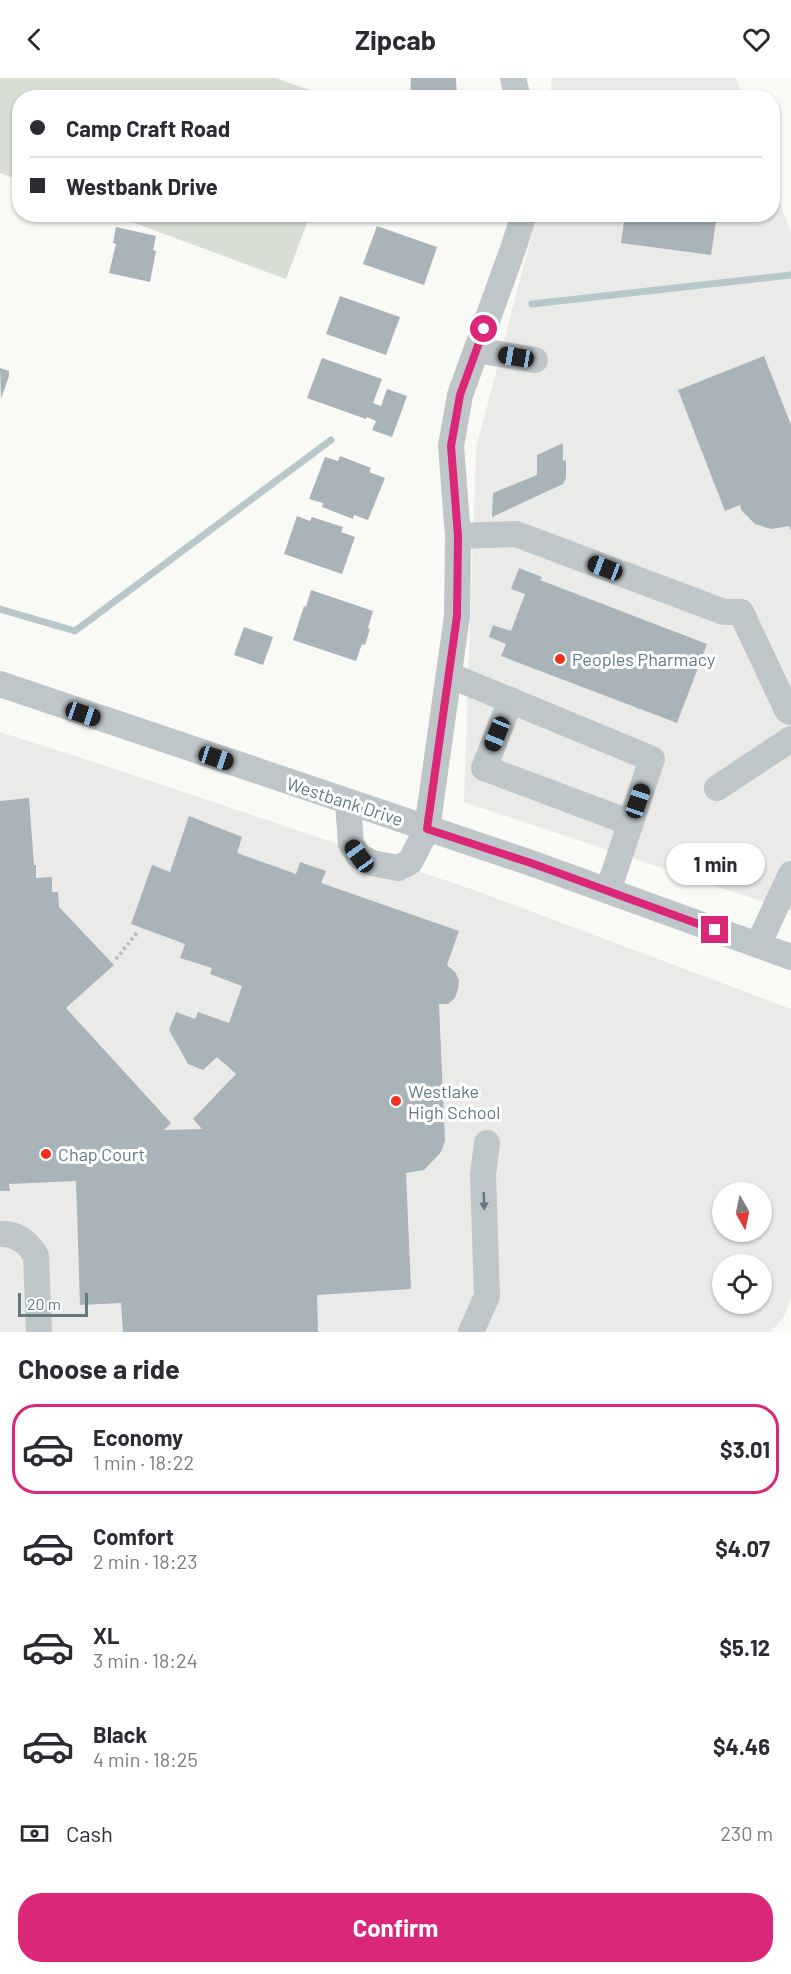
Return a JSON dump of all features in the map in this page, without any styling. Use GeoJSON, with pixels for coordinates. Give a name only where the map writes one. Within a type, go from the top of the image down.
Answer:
{"type":"FeatureCollection","features":[{"type":"Feature","properties":{"kind":"street"},"geometry":{"type":"LineString","coordinates":[[348,803],[351,844],[359,856],[372,863],[398,868],[410,862],[427,829],[457,616],[458,536],[451,446],[460,395],[521,222]]}},
{"type":"Feature","properties":{"kind":"street"},"geometry":{"type":"LineString","coordinates":[[477,350],[535,360]]}},
{"type":"Feature","properties":{"kind":"street"},"geometry":{"type":"LineString","coordinates":[[458,536],[516,534],[724,612],[741,612],[787,710],[791,712]]}},
{"type":"Feature","properties":{"kind":"street"},"geometry":{"type":"LineString","coordinates":[[449,675],[652,759],[608,891]]}},
{"type":"Feature","properties":{"kind":"street","name":"Westbank Drive"},"geometry":{"type":"LineString","coordinates":[[0,684],[608,891],[791,957]]}},
{"type":"Feature","properties":{"kind":"street"},"geometry":{"type":"LineString","coordinates":[[511,700],[484,768],[631,823]]}},
{"type":"Feature","properties":{"kind":"street"},"geometry":{"type":"LineString","coordinates":[[717,788],[791,739]]}},
{"type":"Feature","properties":{"kind":"street"},"geometry":{"type":"LineString","coordinates":[[758,945],[791,874]]}},
{"type":"Feature","properties":{"kind":"street"},"geometry":{"type":"LineString","coordinates":[[471,1332],[487,1296],[483,1175],[487,1143]]}},
{"type":"Feature","properties":{"kind":"street"},"geometry":{"type":"LineString","coordinates":[[0,1234],[20,1238],[30,1246],[36,1256],[39,1332]]}},
{"type":"Feature","properties":{"kind":"path"},"geometry":{"type":"LineString","coordinates":[[116,959],[137,933]]}},
{"type":"Feature","properties":{"kind":"shaded area"},"geometry":{"type":"Polygon","coordinates":[[[0,78],[276,78],[309,90],[12,90],[12,177],[0,173],[0,78]]]}},
{"type":"Feature","properties":{"kind":"shaded area"},"geometry":{"type":"Polygon","coordinates":[[[552,78],[736,78],[740,90],[551,90],[552,78]]]}},
{"type":"Feature","properties":{"kind":"shaded area"},"geometry":{"type":"Polygon","coordinates":[[[780,202],[791,233],[791,911],[464,802],[476,448],[535,222],[780,222],[780,202]]]}},
{"type":"Feature","properties":{"kind":"shaded area"},"geometry":{"type":"Polygon","coordinates":[[[132,222],[307,222],[286,279],[132,222]]]}},
{"type":"Feature","properties":{"kind":"shaded area","name":"Westlake High School"},"geometry":{"type":"Polygon","coordinates":[[[0,732],[474,890],[791,1009],[791,1297],[784,1317],[770,1332],[0,1332],[0,732]]]}},
{"type":"Feature","properties":{"kind":"building"},"geometry":{"type":"Polygon","coordinates":[[[411,78],[456,78],[457,90],[410,90],[411,78]]]}},
{"type":"Feature","properties":{"kind":"building"},"geometry":{"type":"Polygon","coordinates":[[[624,222],[716,222],[711,255],[621,243],[624,222]]]}},
{"type":"Feature","properties":{"kind":"building"},"geometry":{"type":"Polygon","coordinates":[[[377,226],[437,247],[424,285],[363,264],[377,226]]]}},
{"type":"Feature","properties":{"kind":"building"},"geometry":{"type":"Polygon","coordinates":[[[116,227],[156,236],[153,250],[156,251],[150,282],[109,273],[116,244],[113,243],[116,227]]]}},
{"type":"Feature","properties":{"kind":"building"},"geometry":{"type":"Polygon","coordinates":[[[340,296],[400,317],[386,355],[326,334],[340,296]]]}},
{"type":"Feature","properties":{"kind":"building"},"geometry":{"type":"Polygon","coordinates":[[[764,356],[791,425],[791,531],[789,526],[771,529],[755,524],[742,511],[740,505],[725,511],[678,390],[764,356]]]}},
{"type":"Feature","properties":{"kind":"building"},"geometry":{"type":"Polygon","coordinates":[[[322,358],[382,379],[373,403],[381,406],[387,389],[407,396],[392,437],[372,430],[376,421],[307,398],[322,358]]]}},
{"type":"Feature","properties":{"kind":"building"},"geometry":{"type":"Polygon","coordinates":[[[0,368],[9,371],[1,399],[0,368]]]}},
{"type":"Feature","properties":{"kind":"building"},"geometry":{"type":"Polygon","coordinates":[[[563,443],[566,478],[563,484],[492,517],[493,493],[537,475],[537,455],[563,443]]]}},
{"type":"Feature","properties":{"kind":"building"},"geometry":{"type":"Polygon","coordinates":[[[340,456],[371,468],[369,472],[385,478],[368,520],[354,515],[353,519],[322,507],[323,503],[309,499],[325,457],[338,461],[340,456]]]}},
{"type":"Feature","properties":{"kind":"building"},"geometry":{"type":"Polygon","coordinates":[[[297,516],[310,521],[312,517],[343,527],[341,532],[355,537],[342,574],[284,554],[297,516]]]}},
{"type":"Feature","properties":{"kind":"building"},"geometry":{"type":"Polygon","coordinates":[[[519,568],[542,577],[540,580],[707,644],[677,723],[501,656],[506,644],[489,637],[493,625],[511,631],[525,594],[511,589],[519,568]]]}},
{"type":"Feature","properties":{"kind":"building"},"geometry":{"type":"Polygon","coordinates":[[[311,590],[373,611],[365,645],[362,644],[356,661],[293,640],[311,590]]]}},
{"type":"Feature","properties":{"kind":"building"},"geometry":{"type":"Polygon","coordinates":[[[244,627],[273,637],[263,665],[234,655],[244,627]]]}},
{"type":"Feature","properties":{"kind":"building","name":"Westlake High School"},"geometry":{"type":"Polygon","coordinates":[[[29,798],[36,878],[52,877],[52,892],[58,892],[59,907],[114,965],[66,1008],[171,1123],[164,1130],[202,1129],[193,1119],[236,1074],[217,1057],[203,1070],[188,1064],[169,1030],[176,1012],[195,1019],[198,1012],[229,1023],[242,986],[210,974],[212,968],[180,958],[185,944],[131,924],[152,865],[170,872],[189,816],[242,837],[237,853],[296,874],[300,862],[326,871],[321,883],[459,931],[447,965],[455,972],[459,980],[458,989],[455,998],[448,1004],[439,1004],[445,1141],[441,1152],[424,1170],[406,1173],[411,1289],[317,1295],[318,1332],[123,1332],[121,1303],[80,1305],[76,1181],[9,1184],[10,1191],[0,1191],[0,801],[29,798]]]}},
{"type":"Feature","properties":{"kind":"waterway"},"geometry":{"type":"LineString","coordinates":[[532,304],[791,275]]}},
{"type":"Feature","properties":{"kind":"waterway"},"geometry":{"type":"LineString","coordinates":[[0,609],[75,631],[331,440]]}},
{"type":"Feature","properties":{"kind":"place","name":"Peoples Pharmacy"},"geometry":{"type":"Point","coordinates":[560,659]}},
{"type":"Feature","properties":{"kind":"place","name":"Westlake High School"},"geometry":{"type":"Point","coordinates":[396,1101]}},
{"type":"Feature","properties":{"kind":"place","name":"Chap Court"},"geometry":{"type":"Point","coordinates":[46,1154]}},
{"type":"Feature","properties":{"kind":"route"},"geometry":{"type":"LineString","coordinates":[[484,329],[460,395],[451,446],[458,536],[457,616],[427,829],[531,863],[715,930]]}}]}
